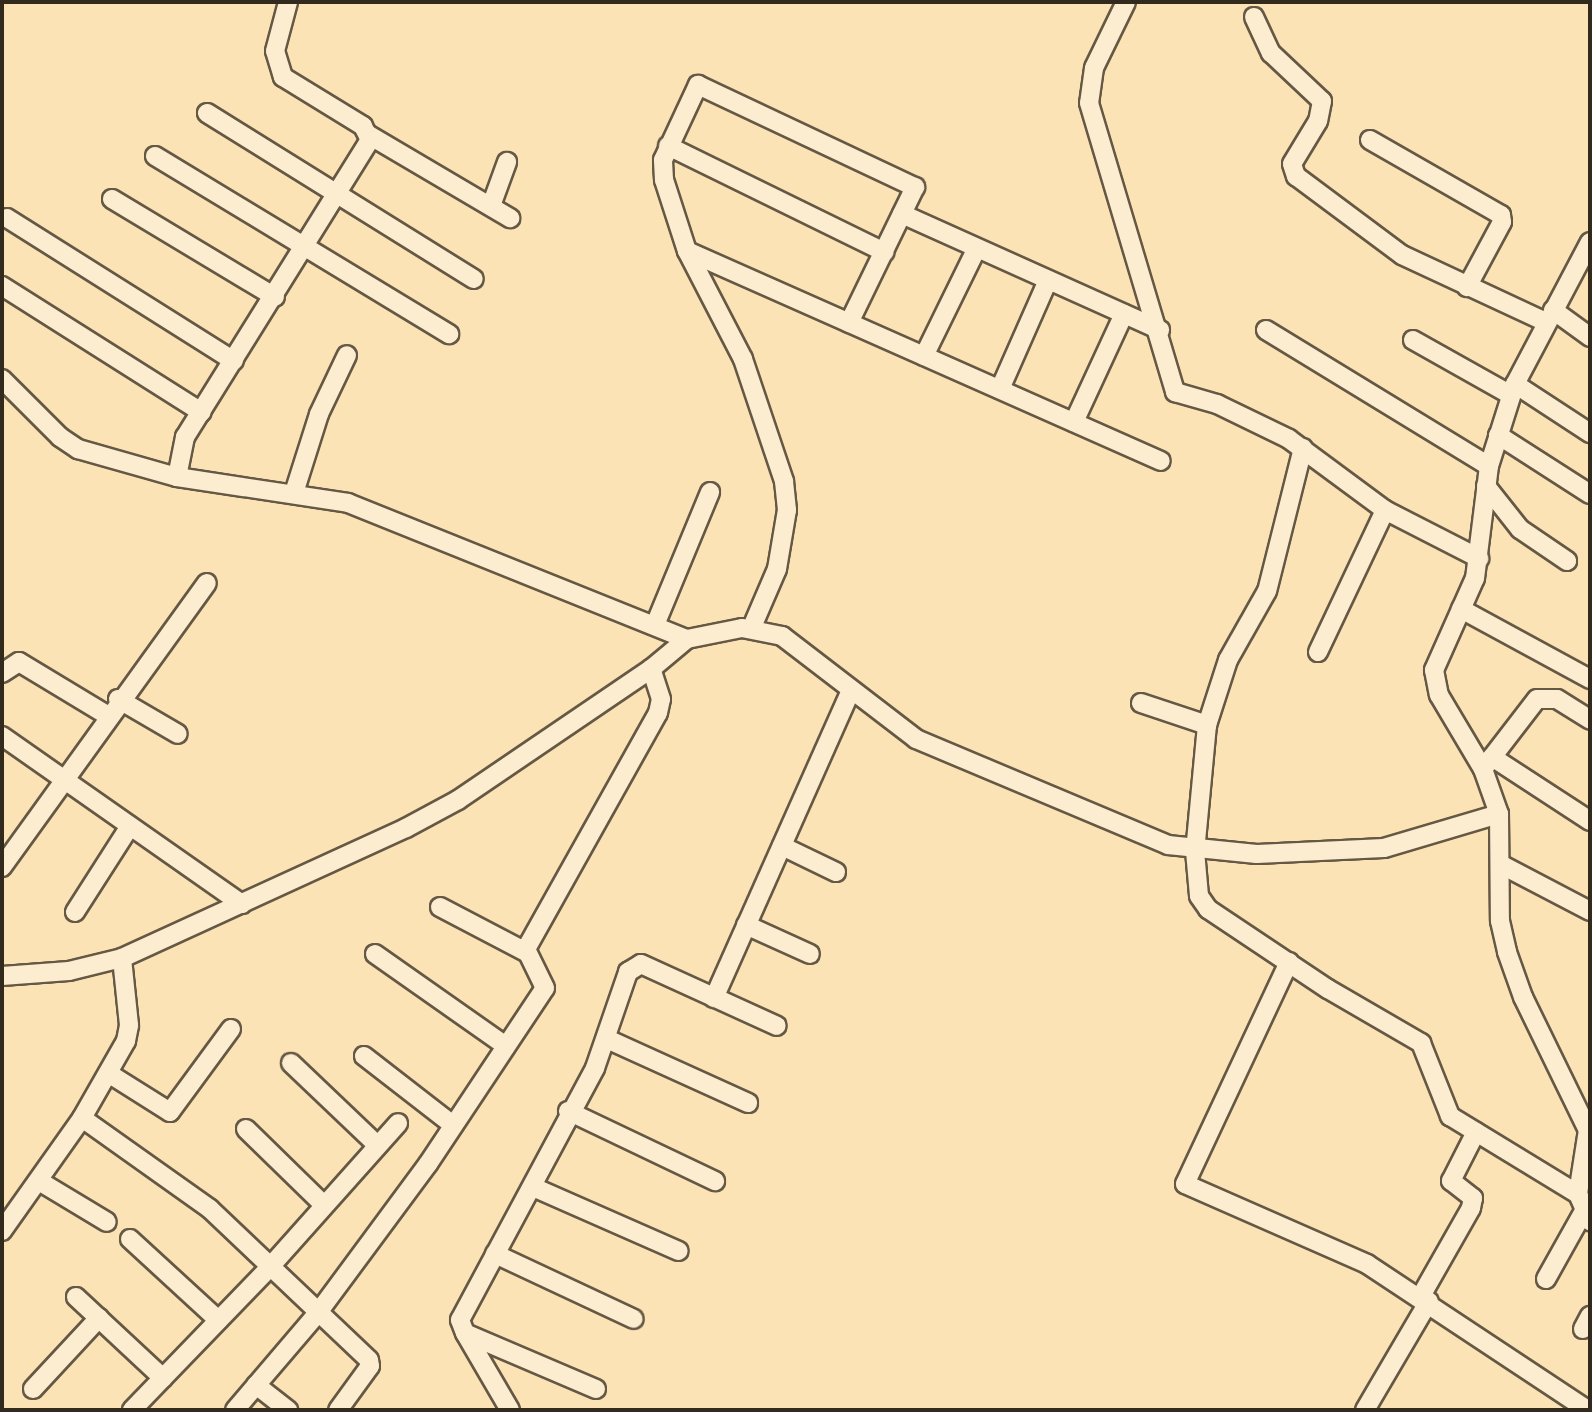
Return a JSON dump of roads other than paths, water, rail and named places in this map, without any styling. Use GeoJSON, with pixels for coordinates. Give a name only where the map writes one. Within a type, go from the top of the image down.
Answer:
{"type":"FeatureCollection","features":[{"type":"Feature","properties":{"kind":"street"},"geometry":{"type":"LineString","coordinates":[[288,2],[275,51],[283,77],[369,135],[510,218]]}},
{"type":"Feature","properties":{"kind":"street"},"geometry":{"type":"LineString","coordinates":[[1126,2],[1094,68],[1089,103],[1177,393],[1217,404],[1303,448],[1385,510],[1479,558]]}},
{"type":"Feature","properties":{"kind":"street"},"geometry":{"type":"LineString","coordinates":[[1254,17],[1271,53],[1322,101],[1321,115],[1292,164],[1296,176],[1402,255],[1467,287],[1550,316],[1590,337]]}},
{"type":"Feature","properties":{"kind":"street"},"geometry":{"type":"LineString","coordinates":[[752,627],[777,569],[787,510],[784,481],[743,359],[687,251],[664,180],[668,146],[698,85],[915,187],[849,323]]}},
{"type":"Feature","properties":{"kind":"street"},"geometry":{"type":"LineString","coordinates":[[207,113],[474,279]]}},
{"type":"Feature","properties":{"kind":"street"},"geometry":{"type":"LineString","coordinates":[[177,477],[185,437],[338,197],[369,145],[369,135]]}},
{"type":"Feature","properties":{"kind":"street"},"geometry":{"type":"LineString","coordinates":[[1370,140],[1501,215],[1502,222],[1467,287]]}},
{"type":"Feature","properties":{"kind":"street"},"geometry":{"type":"LineString","coordinates":[[668,146],[884,252]]}},
{"type":"Feature","properties":{"kind":"street"},"geometry":{"type":"LineString","coordinates":[[155,156],[449,334]]}},
{"type":"Feature","properties":{"kind":"street"},"geometry":{"type":"LineString","coordinates":[[491,206],[507,162]]}},
{"type":"Feature","properties":{"kind":"street"},"geometry":{"type":"LineString","coordinates":[[112,199],[275,297]]}},
{"type":"Feature","properties":{"kind":"street"},"geometry":{"type":"LineString","coordinates":[[902,214],[1160,330]]}},
{"type":"Feature","properties":{"kind":"street"},"geometry":{"type":"LineString","coordinates":[[7,218],[234,361]]}},
{"type":"Feature","properties":{"kind":"street"},"geometry":{"type":"LineString","coordinates":[[1546,1279],[1584,1209],[1589,1131],[1511,965],[1500,921],[1502,865],[1499,814],[1488,763],[1435,684],[1435,660],[1461,609],[1479,558],[1489,466],[1513,389],[1590,242]]}},
{"type":"Feature","properties":{"kind":"street"},"geometry":{"type":"LineString","coordinates":[[924,356],[977,248]]}},
{"type":"Feature","properties":{"kind":"street"},"geometry":{"type":"LineString","coordinates":[[687,251],[1161,461]]}},
{"type":"Feature","properties":{"kind":"street"},"geometry":{"type":"LineString","coordinates":[[1000,389],[1048,280]]}},
{"type":"Feature","properties":{"kind":"street"},"geometry":{"type":"LineString","coordinates":[[2,286],[201,412]]}},
{"type":"Feature","properties":{"kind":"street"},"geometry":{"type":"LineString","coordinates":[[1074,422],[1124,314]]}},
{"type":"Feature","properties":{"kind":"street"},"geometry":{"type":"LineString","coordinates":[[1266,330],[1489,466]]}},
{"type":"Feature","properties":{"kind":"street"},"geometry":{"type":"LineString","coordinates":[[1413,340],[1513,389],[1590,433]]}},
{"type":"Feature","properties":{"kind":"street"},"geometry":{"type":"LineString","coordinates":[[294,493],[319,414],[347,355]]}},
{"type":"Feature","properties":{"kind":"street"},"geometry":{"type":"LineString","coordinates":[[2,379],[68,444],[177,477],[294,493],[394,519],[687,639]]}},
{"type":"Feature","properties":{"kind":"street"},"geometry":{"type":"LineString","coordinates":[[1498,435],[1590,494]]}},
{"type":"Feature","properties":{"kind":"street"},"geometry":{"type":"LineString","coordinates":[[1303,448],[1267,591],[1228,660],[1207,725],[1195,851],[1203,903],[1289,962],[1425,1047],[1447,1111],[1584,1209]]}},
{"type":"Feature","properties":{"kind":"street"},"geometry":{"type":"LineString","coordinates":[[1486,486],[1520,529],[1567,561]]}},
{"type":"Feature","properties":{"kind":"street"},"geometry":{"type":"LineString","coordinates":[[655,625],[710,492]]}},
{"type":"Feature","properties":{"kind":"street"},"geometry":{"type":"LineString","coordinates":[[1318,652],[1385,510]]}},
{"type":"Feature","properties":{"kind":"street"},"geometry":{"type":"LineString","coordinates":[[2,867],[118,699],[207,583]]}},
{"type":"Feature","properties":{"kind":"street"},"geometry":{"type":"LineString","coordinates":[[1461,609],[1590,679]]}},
{"type":"Feature","properties":{"kind":"street"},"geometry":{"type":"LineString","coordinates":[[2,976],[69,971],[122,958],[242,904],[458,800],[651,669],[687,639],[752,627],[782,636],[916,739],[1140,838],[1195,851],[1384,848],[1499,814]]}},
{"type":"Feature","properties":{"kind":"street"},"geometry":{"type":"LineString","coordinates":[[2,673],[19,662],[107,715]]}},
{"type":"Feature","properties":{"kind":"street"},"geometry":{"type":"LineString","coordinates":[[526,952],[658,713],[661,699],[651,669]]}},
{"type":"Feature","properties":{"kind":"street"},"geometry":{"type":"LineString","coordinates":[[714,998],[851,690]]}},
{"type":"Feature","properties":{"kind":"street"},"geometry":{"type":"LineString","coordinates":[[118,699],[178,734]]}},
{"type":"Feature","properties":{"kind":"street"},"geometry":{"type":"LineString","coordinates":[[1488,763],[1537,699],[1557,699],[1590,720]]}},
{"type":"Feature","properties":{"kind":"street"},"geometry":{"type":"LineString","coordinates":[[1141,703],[1207,725]]}},
{"type":"Feature","properties":{"kind":"street"},"geometry":{"type":"LineString","coordinates":[[2,736],[60,780],[242,904]]}},
{"type":"Feature","properties":{"kind":"street"},"geometry":{"type":"LineString","coordinates":[[1488,763],[1590,821]]}},
{"type":"Feature","properties":{"kind":"street"},"geometry":{"type":"LineString","coordinates":[[75,912],[130,826]]}},
{"type":"Feature","properties":{"kind":"street"},"geometry":{"type":"LineString","coordinates":[[782,846],[836,872]]}},
{"type":"Feature","properties":{"kind":"street"},"geometry":{"type":"LineString","coordinates":[[1502,865],[1590,911]]}},
{"type":"Feature","properties":{"kind":"street"},"geometry":{"type":"LineString","coordinates":[[235,1410],[317,1314],[453,1125],[546,986],[526,952],[440,907]]}},
{"type":"Feature","properties":{"kind":"street"},"geometry":{"type":"LineString","coordinates":[[746,925],[810,954]]}},
{"type":"Feature","properties":{"kind":"street"},"geometry":{"type":"LineString","coordinates":[[375,954],[506,1046]]}},
{"type":"Feature","properties":{"kind":"street"},"geometry":{"type":"LineString","coordinates":[[2,1231],[82,1118],[108,1073],[129,1025],[122,958]]}},
{"type":"Feature","properties":{"kind":"street"},"geometry":{"type":"LineString","coordinates":[[1289,962],[1185,1184],[1250,1216],[1344,1252],[1425,1299],[1588,1410]]}},
{"type":"Feature","properties":{"kind":"street"},"geometry":{"type":"LineString","coordinates":[[510,1410],[465,1333],[462,1311],[533,1187],[568,1111],[607,1039],[633,965],[641,964],[777,1026]]}},
{"type":"Feature","properties":{"kind":"street"},"geometry":{"type":"LineString","coordinates":[[108,1073],[170,1112],[231,1029]]}},
{"type":"Feature","properties":{"kind":"street"},"geometry":{"type":"LineString","coordinates":[[607,1039],[748,1103]]}},
{"type":"Feature","properties":{"kind":"street"},"geometry":{"type":"LineString","coordinates":[[364,1056],[453,1125]]}},
{"type":"Feature","properties":{"kind":"street"},"geometry":{"type":"LineString","coordinates":[[291,1063],[377,1145]]}},
{"type":"Feature","properties":{"kind":"street"},"geometry":{"type":"LineString","coordinates":[[568,1111],[715,1181]]}},
{"type":"Feature","properties":{"kind":"street"},"geometry":{"type":"LineString","coordinates":[[82,1118],[199,1200],[370,1364],[338,1410]]}},
{"type":"Feature","properties":{"kind":"street"},"geometry":{"type":"LineString","coordinates":[[132,1410],[269,1268],[398,1123]]}},
{"type":"Feature","properties":{"kind":"street"},"geometry":{"type":"LineString","coordinates":[[246,1129],[324,1205]]}},
{"type":"Feature","properties":{"kind":"street"},"geometry":{"type":"LineString","coordinates":[[1365,1410],[1471,1208],[1473,1198],[1451,1181],[1476,1132]]}},
{"type":"Feature","properties":{"kind":"street"},"geometry":{"type":"LineString","coordinates":[[39,1181],[107,1222]]}},
{"type":"Feature","properties":{"kind":"street"},"geometry":{"type":"LineString","coordinates":[[533,1187],[679,1251]]}},
{"type":"Feature","properties":{"kind":"street"},"geometry":{"type":"LineString","coordinates":[[130,1239],[218,1320]]}},
{"type":"Feature","properties":{"kind":"street"},"geometry":{"type":"LineString","coordinates":[[495,1254],[634,1319]]}},
{"type":"Feature","properties":{"kind":"street"},"geometry":{"type":"LineString","coordinates":[[76,1297],[163,1378]]}},
{"type":"Feature","properties":{"kind":"street"},"geometry":{"type":"LineString","coordinates":[[33,1389],[99,1318]]}},
{"type":"Feature","properties":{"kind":"street"},"geometry":{"type":"LineString","coordinates":[[465,1333],[596,1389]]}},
{"type":"Feature","properties":{"kind":"street"},"geometry":{"type":"LineString","coordinates":[[256,1385],[288,1410]]}}]}
